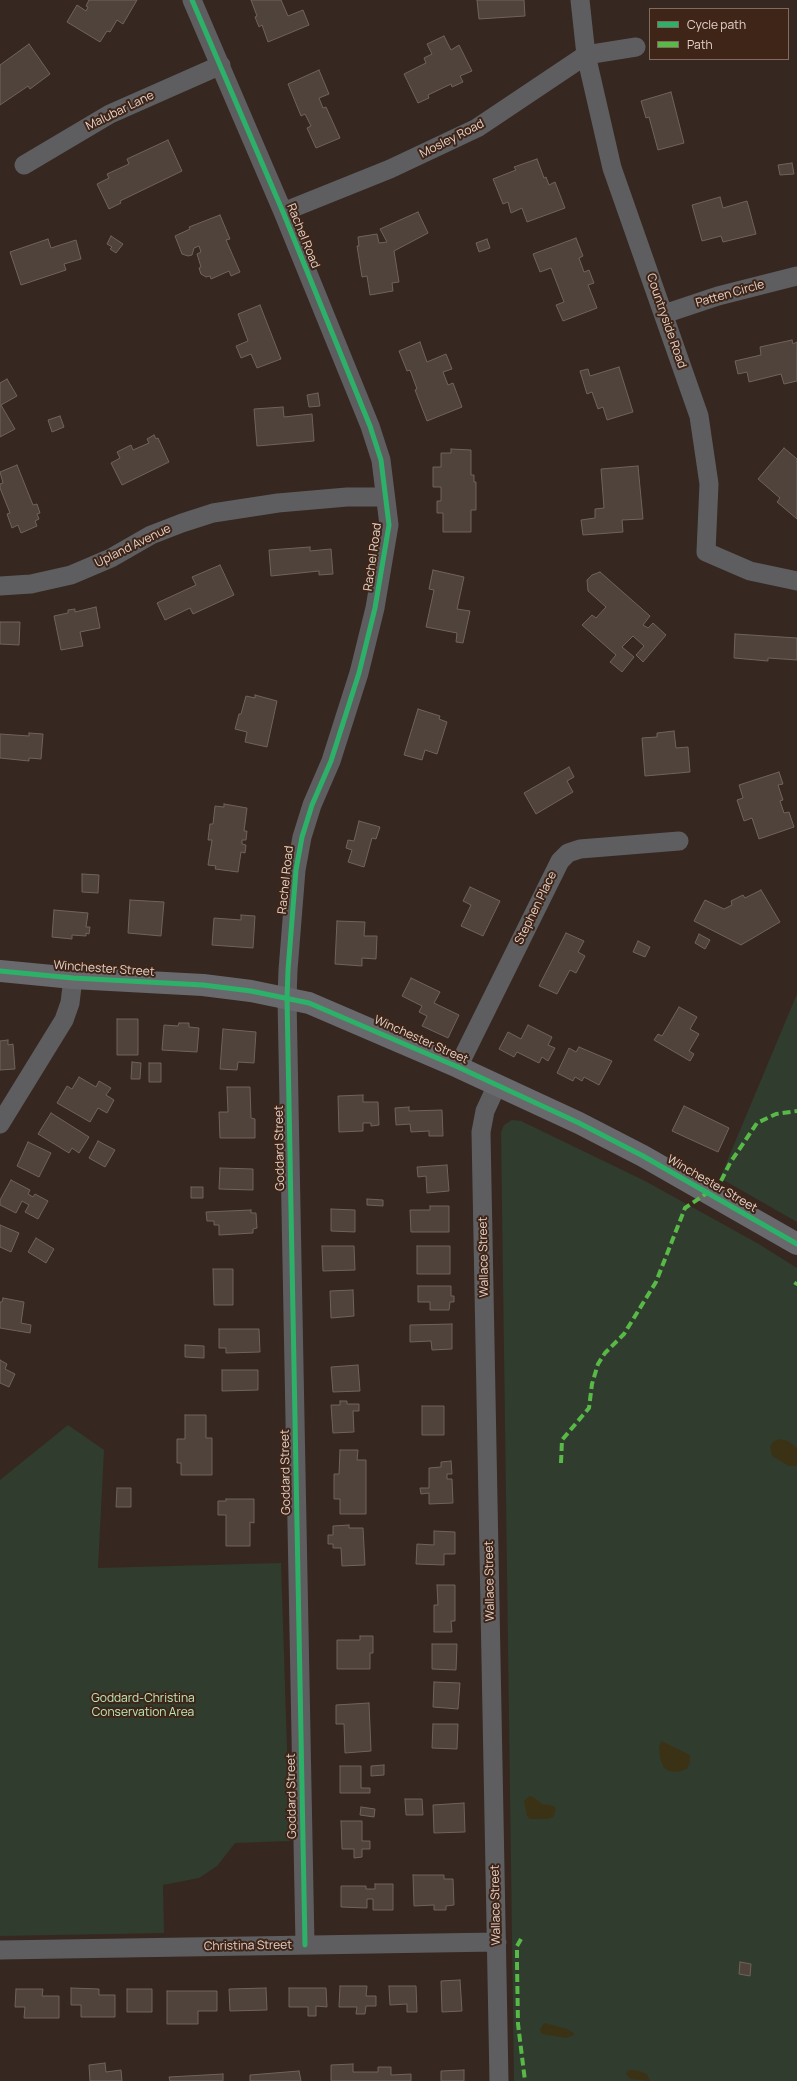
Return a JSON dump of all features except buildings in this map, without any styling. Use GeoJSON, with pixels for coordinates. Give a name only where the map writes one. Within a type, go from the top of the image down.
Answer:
{"type":"FeatureCollection","features":[{"type":"Feature","properties":{"kind":"street","name":"Rachel Road"},"geometry":{"type":"LineString","coordinates":[[192,0],[283,212],[370,426],[381,460],[389,524],[375,608],[357,680],[331,761],[306,821],[298,852],[287,998]]}},
{"type":"Feature","properties":{"kind":"street","name":"Countryside Road"},"geometry":{"type":"LineString","coordinates":[[580,0],[586,55],[612,168],[664,314],[700,424],[709,484],[706,552],[750,571],[797,581]]}},
{"type":"Feature","properties":{"kind":"street","name":"Mosley Road"},"geometry":{"type":"LineString","coordinates":[[283,212],[390,169],[477,128],[586,55],[636,47]]}},
{"type":"Feature","properties":{"kind":"street","name":"Malubar Lane"},"geometry":{"type":"LineString","coordinates":[[24,165],[110,114],[221,66]]}},
{"type":"Feature","properties":{"kind":"street","name":"Patten Circle"},"geometry":{"type":"LineString","coordinates":[[664,314],[718,296],[797,276]]}},
{"type":"Feature","properties":{"kind":"street","name":"Upland Avenue"},"geometry":{"type":"LineString","coordinates":[[0,586],[31,584],[71,575],[111,558],[151,535],[213,513],[278,503],[347,497],[385,497]]}},
{"type":"Feature","properties":{"kind":"street","name":"Stephen Place"},"geometry":{"type":"LineString","coordinates":[[458,1067],[560,860],[568,853],[580,849],[679,841]]}},
{"type":"Feature","properties":{"kind":"street","name":"Winchester Street"},"geometry":{"type":"LineString","coordinates":[[0,971],[73,978],[203,985],[251,991],[287,998],[333,1012],[497,1084],[579,1123],[643,1156],[797,1244]]}},
{"type":"Feature","properties":{"kind":"street"},"geometry":{"type":"LineString","coordinates":[[0,1124],[64,1020],[70,1003],[73,978]]}},
{"type":"Feature","properties":{"kind":"street","name":"Goddard Street"},"geometry":{"type":"LineString","coordinates":[[287,998],[305,1945]]}},
{"type":"Feature","properties":{"kind":"street","name":"Wallace Street"},"geometry":{"type":"LineString","coordinates":[[497,1084],[485,1111],[481,1132],[499,2081]]}},
{"type":"Feature","properties":{"kind":"street","name":"Christina Street"},"geometry":{"type":"LineString","coordinates":[[0,1950],[497,1942]]}},
{"type":"Feature","properties":{"kind":"green space"},"geometry":{"type":"Polygon","coordinates":[[[797,994],[797,1222],[720,1178],[797,994]]]}},
{"type":"Feature","properties":{"kind":"green space"},"geometry":{"type":"Polygon","coordinates":[[[512,1120],[521,1121],[645,1181],[757,1243],[797,1268],[797,2081],[514,2081],[501,1132],[504,1125],[512,1120]]]}},
{"type":"Feature","properties":{"kind":"green space","name":"Goddard-Christina Conservation Area"},"geometry":{"type":"Polygon","coordinates":[[[68,1425],[104,1450],[98,1568],[281,1563],[290,1841],[235,1843],[217,1866],[199,1878],[163,1885],[164,1933],[0,1936],[0,1480],[68,1425]]]}},
{"type":"Feature","properties":{"kind":"sand"},"geometry":{"type":"Polygon","coordinates":[[[780,1439],[788,1441],[797,1448],[797,1466],[789,1466],[772,1456],[770,1446],[774,1441],[780,1439]]]}},
{"type":"Feature","properties":{"kind":"sand"},"geometry":{"type":"Polygon","coordinates":[[[661,1741],[690,1755],[690,1762],[687,1769],[678,1772],[669,1771],[664,1768],[660,1758],[659,1748],[661,1741]]]}},
{"type":"Feature","properties":{"kind":"sand"},"geometry":{"type":"Polygon","coordinates":[[[529,1796],[533,1797],[542,1804],[554,1806],[556,1809],[553,1817],[547,1819],[530,1819],[527,1816],[524,1801],[529,1796]]]}},
{"type":"Feature","properties":{"kind":"sand"},"geometry":{"type":"Polygon","coordinates":[[[544,2023],[567,2029],[574,2033],[574,2035],[566,2038],[542,2034],[540,2030],[544,2023]]]}},
{"type":"Feature","properties":{"kind":"sand"},"geometry":{"type":"Polygon","coordinates":[[[631,2070],[647,2074],[650,2081],[630,2079],[626,2074],[627,2071],[631,2070]]]}},
{"type":"Feature","properties":{"kind":"marked path"},"geometry":{"type":"LineString","coordinates":[[561,1463],[562,1440],[589,1408],[592,1384],[598,1364],[605,1353],[624,1334],[656,1282],[685,1208],[719,1185],[730,1163],[757,1123],[776,1114],[797,1111]]}},
{"type":"Feature","properties":{"kind":"marked path"},"geometry":{"type":"LineString","coordinates":[[521,1939],[517,1946],[518,2024],[525,2081]]}},
{"type":"Feature","properties":{"kind":"cycle path"},"geometry":{"type":"LineString","coordinates":[[192,0],[283,212],[370,426],[381,460],[389,525],[375,608],[359,673],[331,761],[312,805],[302,837],[296,870],[288,970],[287,998],[305,1945]]}},
{"type":"Feature","properties":{"kind":"cycle path"},"geometry":{"type":"LineString","coordinates":[[0,971],[73,978],[203,985],[251,991],[309,1003],[458,1067],[579,1123],[643,1156],[797,1244]]}}]}
